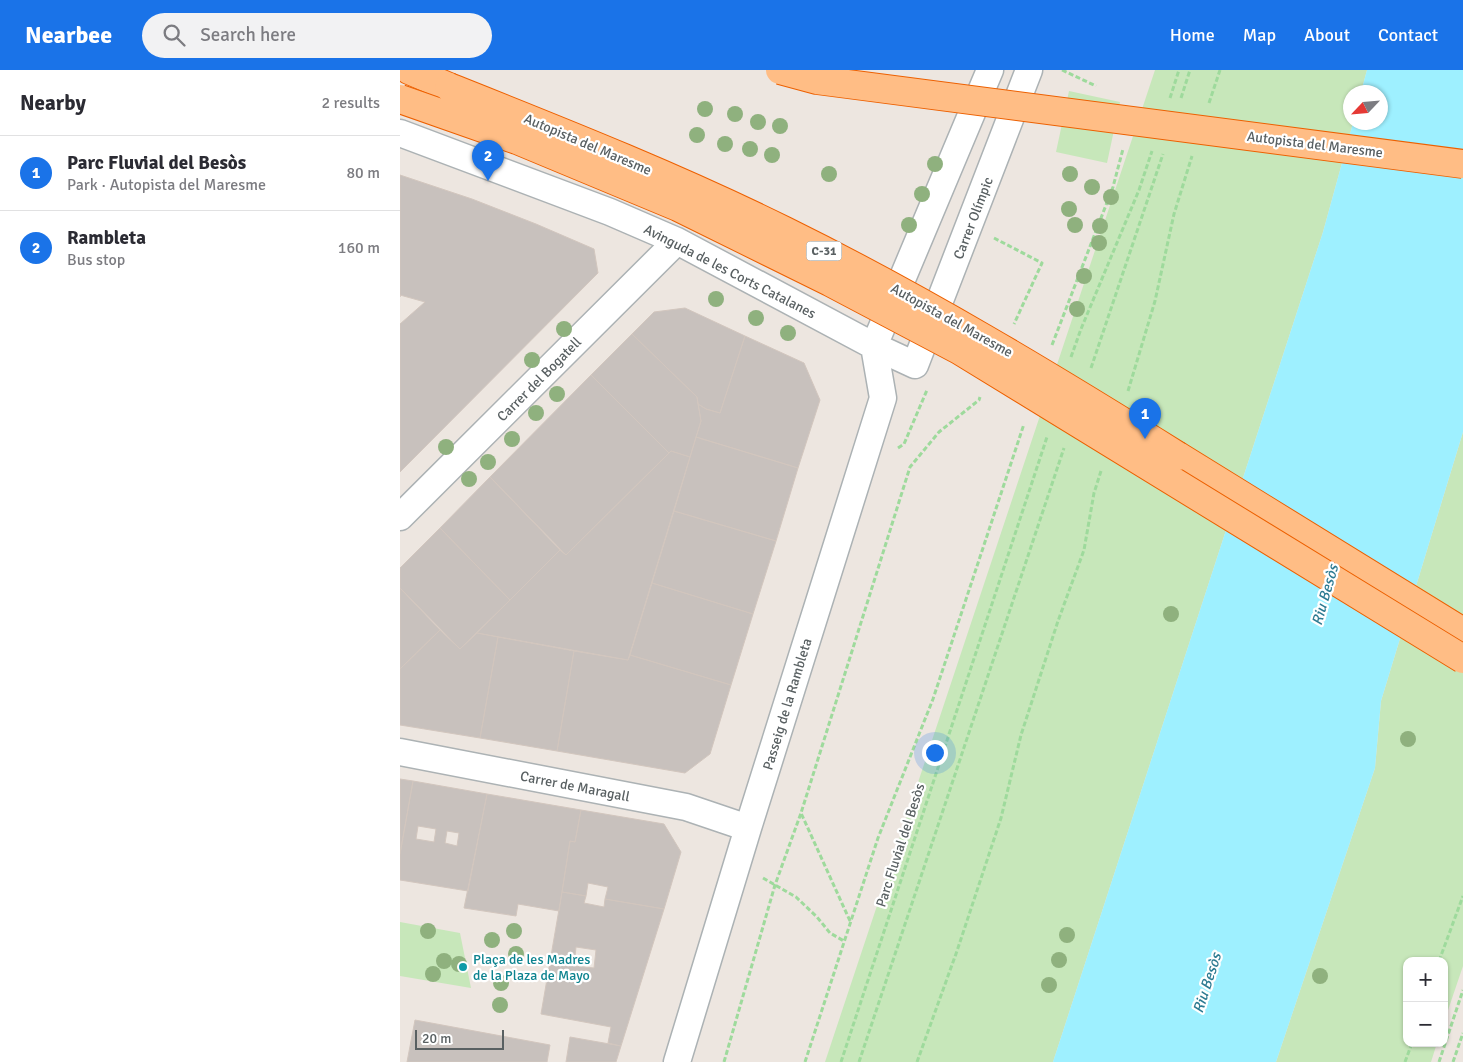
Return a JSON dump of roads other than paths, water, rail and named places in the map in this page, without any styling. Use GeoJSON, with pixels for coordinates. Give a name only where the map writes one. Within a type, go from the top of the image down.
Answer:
{"type":"FeatureCollection","features":[{"type":"Feature","properties":{"kind":"highway","name":"Autopista del Maresme"},"geometry":{"type":"LineString","coordinates":[[409,70],[583,140],[717,198],[851,264],[931,307],[1056,380],[1463,632]]}},
{"type":"Feature","properties":{"kind":"highway","name":"Autopista del Maresme"},"geometry":{"type":"LineString","coordinates":[[780,70],[817,80],[1463,164]]}},
{"type":"Feature","properties":{"kind":"highway"},"geometry":{"type":"LineString","coordinates":[[400,99],[517,140],[678,207],[830,282],[968,355],[1463,658]]}},
{"type":"Feature","properties":{"kind":"highway","name":"C-31"},"geometry":{"type":"LineString","coordinates":[[851,264],[920,330]]}},
{"type":"Feature","properties":{"kind":"street"},"geometry":{"type":"LineString","coordinates":[[874,346],[990,70]]}},
{"type":"Feature","properties":{"kind":"street","name":"Carrer Olímpic"},"geometry":{"type":"LineString","coordinates":[[915,365],[1027,70]]}},
{"type":"Feature","properties":{"kind":"street","name":"Avinguda de les Corts Catalanes"},"geometry":{"type":"LineString","coordinates":[[400,133],[610,212],[677,241],[874,346],[915,365]]}},
{"type":"Feature","properties":{"kind":"street","name":"Carrer del Bogatell"},"geometry":{"type":"LineString","coordinates":[[400,518],[677,241]]}},
{"type":"Feature","properties":{"kind":"street","name":"Passeig de la Rambleta"},"geometry":{"type":"LineString","coordinates":[[677,1062],[748,828],[883,398],[874,346]]}},
{"type":"Feature","properties":{"kind":"street","name":"Carrer de Maragall"},"geometry":{"type":"LineString","coordinates":[[400,752],[686,807],[748,828]]}},
{"type":"Feature","properties":{"kind":"water","name":"Riu Besòs"},"geometry":{"type":"Polygon","coordinates":[[[1367,70],[1463,70],[1463,432],[1381,701],[1375,768],[1276,1062],[1053,1062],[1323,232],[1351,130],[1388,130],[1388,85],[1363,85],[1367,70]]]}},
{"type":"Feature","properties":{"kind":"place","name":"Rambleta"},"geometry":{"type":"Point","coordinates":[488,181]}},
{"type":"Feature","properties":{"kind":"place","name":"Parc Fluvial del Besòs"},"geometry":{"type":"Point","coordinates":[1145,439]}},
{"type":"Feature","properties":{"kind":"place","name":"Plaça de les Madres de la Plaza de Mayo"},"geometry":{"type":"Point","coordinates":[463,967]}}]}
